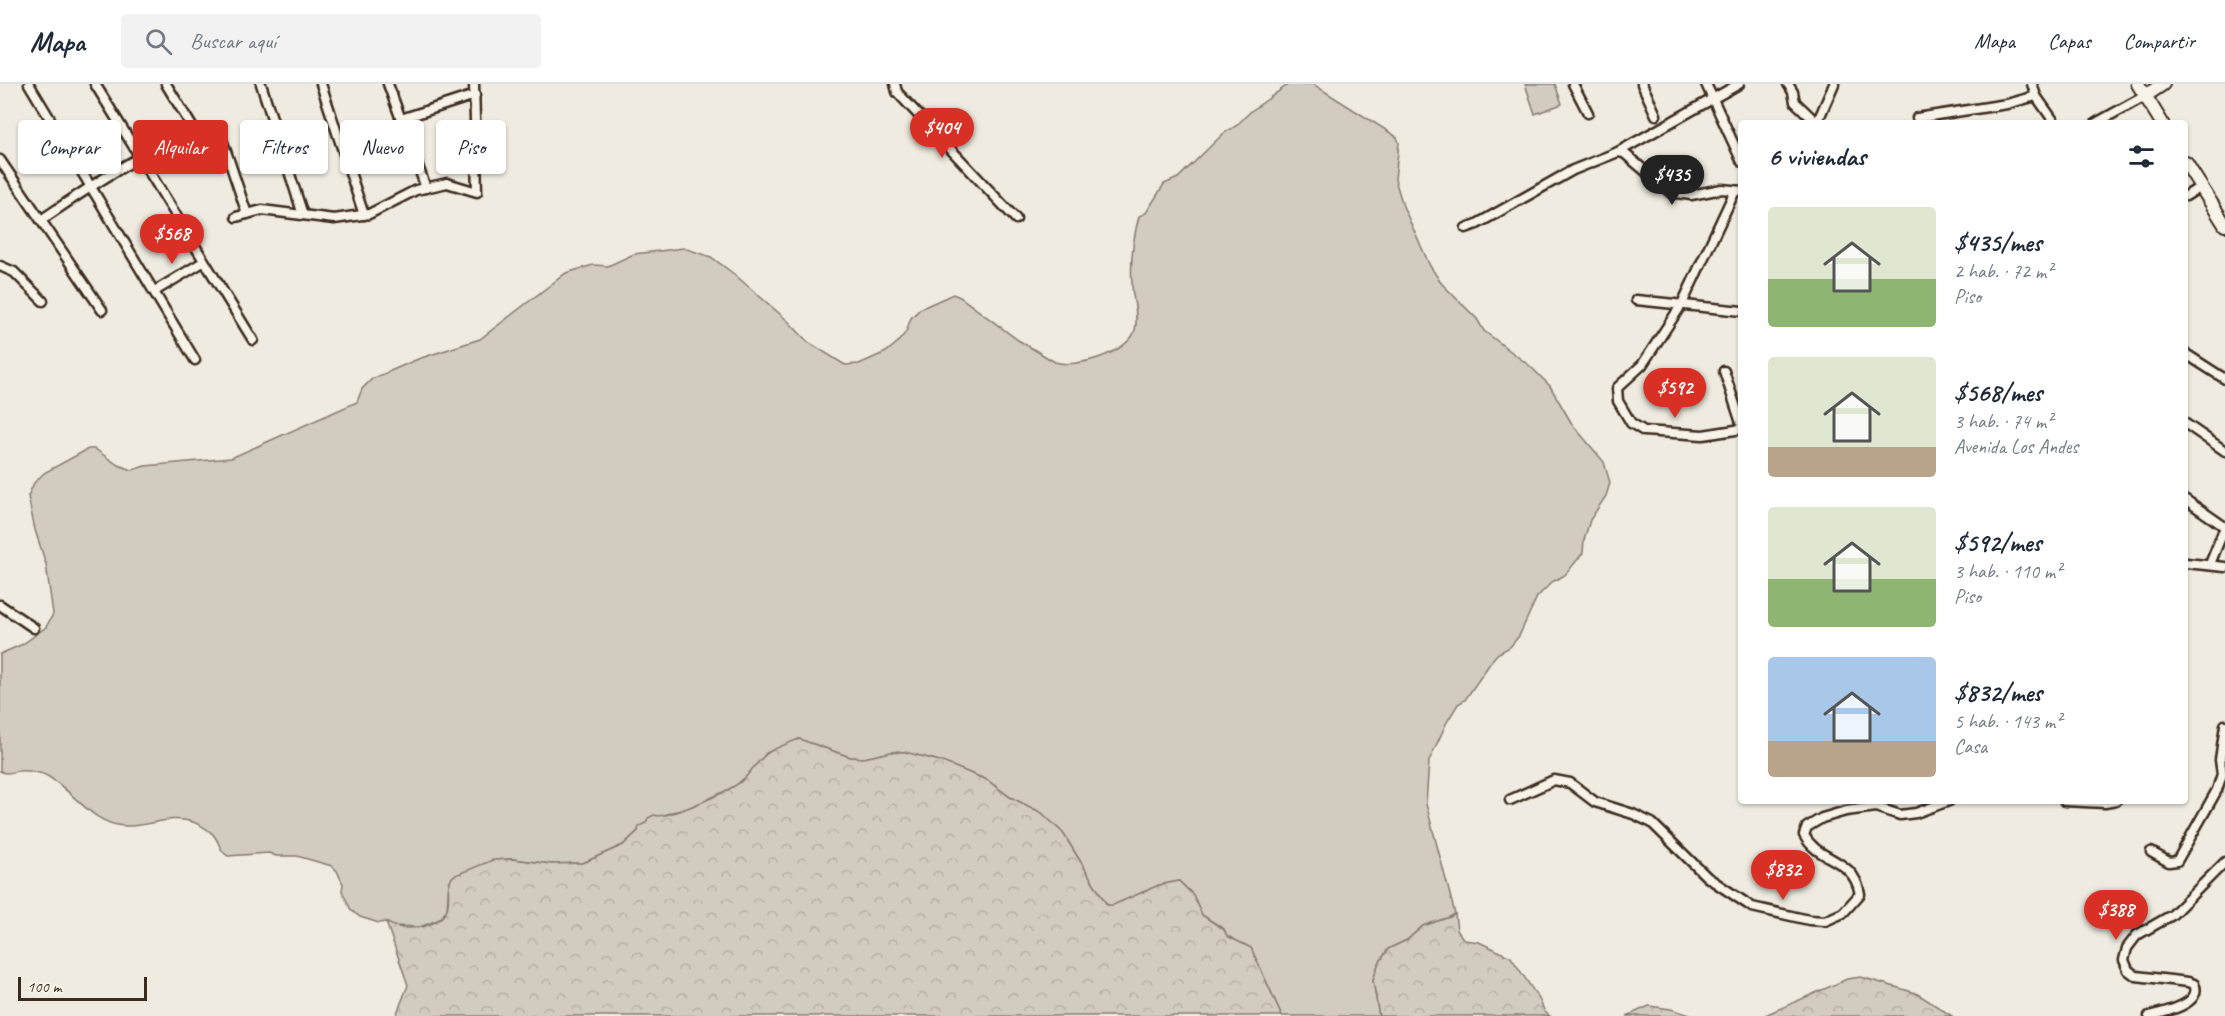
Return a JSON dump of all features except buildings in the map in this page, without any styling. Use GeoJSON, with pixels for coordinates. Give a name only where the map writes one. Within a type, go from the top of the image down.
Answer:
{"type":"FeatureCollection","features":[{"type":"Feature","properties":{"kind":"main road"},"geometry":{"type":"LineString","coordinates":[[2138,84],[2160,120]]}},
{"type":"Feature","properties":{"kind":"main road"},"geometry":{"type":"LineString","coordinates":[[2145,96],[2163,84]]}},
{"type":"Feature","properties":{"kind":"main road"},"geometry":{"type":"LineString","coordinates":[[2188,166],[2225,225]]}},
{"type":"Feature","properties":{"kind":"street"},"geometry":{"type":"LineString","coordinates":[[29,84],[92,185],[195,360]]}},
{"type":"Feature","properties":{"kind":"street"},"geometry":{"type":"LineString","coordinates":[[95,84],[133,146]]}},
{"type":"Feature","properties":{"kind":"street"},"geometry":{"type":"LineString","coordinates":[[166,84],[188,120]]}},
{"type":"Feature","properties":{"kind":"street"},"geometry":{"type":"LineString","coordinates":[[261,84],[303,215]]}},
{"type":"Feature","properties":{"kind":"street"},"geometry":{"type":"LineString","coordinates":[[321,84],[364,215]]}},
{"type":"Feature","properties":{"kind":"street"},"geometry":{"type":"LineString","coordinates":[[388,84],[426,188]]}},
{"type":"Feature","properties":{"kind":"street"},"geometry":{"type":"LineString","coordinates":[[236,217],[262,210],[334,219],[364,215],[416,190],[447,183],[477,192],[474,84]]}},
{"type":"Feature","properties":{"kind":"street"},"geometry":{"type":"LineString","coordinates":[[895,84],[897,92],[1016,219]]}},
{"type":"Feature","properties":{"kind":"street"},"geometry":{"type":"LineString","coordinates":[[1573,84],[1588,113]]}},
{"type":"Feature","properties":{"kind":"street"},"geometry":{"type":"LineString","coordinates":[[1642,84],[1656,115]]}},
{"type":"Feature","properties":{"kind":"street"},"geometry":{"type":"LineString","coordinates":[[1706,84],[1738,153]]}},
{"type":"Feature","properties":{"kind":"street"},"geometry":{"type":"LineString","coordinates":[[1466,228],[1477,225],[1573,170],[1618,152],[1739,84]]}},
{"type":"Feature","properties":{"kind":"street"},"geometry":{"type":"LineString","coordinates":[[1788,84],[1795,102],[1814,120]]}},
{"type":"Feature","properties":{"kind":"street"},"geometry":{"type":"LineString","coordinates":[[1818,120],[1834,84]]}},
{"type":"Feature","properties":{"kind":"street"},"geometry":{"type":"LineString","coordinates":[[2032,84],[2036,96],[2053,120]]}},
{"type":"Feature","properties":{"kind":"street"},"geometry":{"type":"LineString","coordinates":[[401,119],[475,95]]}},
{"type":"Feature","properties":{"kind":"street"},"geometry":{"type":"LineString","coordinates":[[1917,118],[2007,104],[2036,96]]}},
{"type":"Feature","properties":{"kind":"street"},"geometry":{"type":"LineString","coordinates":[[2101,120],[2145,96]]}},
{"type":"Feature","properties":{"kind":"street"},"geometry":{"type":"LineString","coordinates":[[1618,152],[1624,153],[1670,192],[1691,195],[1722,189],[1738,191],[1682,304],[1642,365],[1617,388],[1618,401],[1631,423],[1644,431],[1703,435],[1738,428]]}},
{"type":"Feature","properties":{"kind":"street"},"geometry":{"type":"LineString","coordinates":[[228,157],[247,214]]}},
{"type":"Feature","properties":{"kind":"street"},"geometry":{"type":"LineString","coordinates":[[0,160],[102,310]]}},
{"type":"Feature","properties":{"kind":"street"},"geometry":{"type":"LineString","coordinates":[[41,220],[92,185],[133,162]]}},
{"type":"Feature","properties":{"kind":"street"},"geometry":{"type":"LineString","coordinates":[[150,174],[253,340]]}},
{"type":"Feature","properties":{"kind":"street"},"geometry":{"type":"LineString","coordinates":[[2188,195],[2200,187]]}},
{"type":"Feature","properties":{"kind":"street"},"geometry":{"type":"LineString","coordinates":[[155,291],[203,262]]}},
{"type":"Feature","properties":{"kind":"street"},"geometry":{"type":"LineString","coordinates":[[0,266],[14,272],[43,301]]}},
{"type":"Feature","properties":{"kind":"street"},"geometry":{"type":"LineString","coordinates":[[1636,300],[1738,310]]}},
{"type":"Feature","properties":{"kind":"street"},"geometry":{"type":"LineString","coordinates":[[2188,355],[2225,379]]}},
{"type":"Feature","properties":{"kind":"street"},"geometry":{"type":"LineString","coordinates":[[1724,371],[1738,415]]}},
{"type":"Feature","properties":{"kind":"street"},"geometry":{"type":"LineString","coordinates":[[2188,425],[2225,451]]}},
{"type":"Feature","properties":{"kind":"street"},"geometry":{"type":"LineString","coordinates":[[2188,501],[2225,527],[2210,564]]}},
{"type":"Feature","properties":{"kind":"street"},"geometry":{"type":"LineString","coordinates":[[2188,563],[2225,567]]}},
{"type":"Feature","properties":{"kind":"street"},"geometry":{"type":"LineString","coordinates":[[0,605],[34,628]]}},
{"type":"Feature","properties":{"kind":"street"},"geometry":{"type":"LineString","coordinates":[[2151,852],[2169,862],[2177,861],[2217,790],[2222,774],[2220,760],[2225,725]]}},
{"type":"Feature","properties":{"kind":"street"},"geometry":{"type":"LineString","coordinates":[[1510,800],[1554,780],[1570,783],[1595,802],[1653,823],[1707,878],[1752,907],[1809,920],[1825,921],[1843,914],[1854,903],[1860,894],[1858,883],[1853,873],[1810,845],[1804,835],[1807,827],[1822,818],[1846,811],[1876,807],[1900,815],[1916,813],[1941,804]]}},
{"type":"Feature","properties":{"kind":"street"},"geometry":{"type":"LineString","coordinates":[[2149,1016],[2172,1011],[2185,1004],[2196,993],[2196,988],[2194,984],[2188,982],[2136,976],[2128,970],[2124,960],[2127,948],[2137,935],[2172,915],[2225,862]]}},
{"type":"Feature","properties":{"kind":"green space"},"geometry":{"type":"Polygon","coordinates":[[[1289,84],[1313,84],[1397,137],[1399,143],[1395,179],[1403,206],[1430,266],[1442,284],[1477,319],[1484,331],[1530,366],[1550,386],[1572,424],[1604,462],[1610,483],[1606,496],[1590,520],[1583,553],[1565,575],[1552,582],[1537,597],[1519,636],[1510,647],[1497,654],[1465,700],[1458,704],[1429,761],[1426,804],[1455,914],[1423,926],[1407,940],[1388,949],[1378,965],[1373,980],[1379,1016],[1282,1016],[1251,948],[1227,936],[1224,929],[1202,915],[1193,895],[1179,881],[1159,885],[1113,906],[1107,905],[1063,833],[1042,813],[1010,797],[987,780],[933,759],[898,751],[864,758],[850,757],[799,739],[766,753],[759,765],[733,788],[640,826],[638,831],[623,845],[583,863],[551,864],[513,859],[493,860],[449,882],[447,910],[440,919],[420,927],[392,926],[386,922],[379,923],[360,917],[351,910],[342,891],[343,884],[332,866],[297,856],[276,856],[269,853],[228,856],[211,833],[185,820],[176,819],[134,826],[114,824],[93,814],[46,775],[30,771],[7,773],[0,771],[0,654],[23,644],[46,627],[53,614],[46,564],[35,530],[28,496],[34,483],[44,473],[88,449],[95,449],[118,465],[132,470],[145,466],[231,458],[357,402],[362,389],[372,379],[418,359],[480,339],[566,273],[593,265],[608,266],[634,254],[684,248],[711,257],[788,321],[808,342],[845,365],[859,364],[886,352],[906,332],[911,318],[920,309],[953,294],[1018,340],[1055,362],[1064,364],[1088,361],[1123,346],[1135,330],[1131,266],[1139,216],[1146,213],[1164,184],[1178,178],[1224,133],[1289,84]]]}},
{"type":"Feature","properties":{"kind":"green space"},"geometry":{"type":"Polygon","coordinates":[[[1525,84],[1555,84],[1562,104],[1535,114],[1525,84]]]}},
{"type":"Feature","properties":{"kind":"green space"},"geometry":{"type":"Polygon","coordinates":[[[799,739],[850,757],[864,758],[891,752],[905,752],[940,761],[987,780],[1010,797],[1042,813],[1063,833],[1107,905],[1113,905],[1159,885],[1179,881],[1193,895],[1202,915],[1224,930],[1227,936],[1251,948],[1282,1016],[396,1016],[408,985],[386,922],[410,928],[429,925],[437,921],[447,909],[449,884],[453,876],[493,860],[513,859],[551,864],[583,863],[623,845],[638,831],[639,826],[646,823],[648,818],[685,809],[738,784],[766,754],[799,739]]]}},
{"type":"Feature","properties":{"kind":"green space"},"geometry":{"type":"Polygon","coordinates":[[[1455,914],[1457,930],[1464,940],[1479,942],[1511,957],[1545,1012],[1550,1016],[1379,1016],[1373,980],[1378,965],[1388,949],[1407,940],[1423,926],[1455,914]]]}},
{"type":"Feature","properties":{"kind":"green space"},"geometry":{"type":"Polygon","coordinates":[[[1861,977],[1916,993],[1952,1016],[1763,1016],[1847,979],[1861,977]]]}},
{"type":"Feature","properties":{"kind":"green space"},"geometry":{"type":"Polygon","coordinates":[[[1649,1006],[1671,1009],[1693,1016],[1627,1016],[1649,1006]]]}}]}
